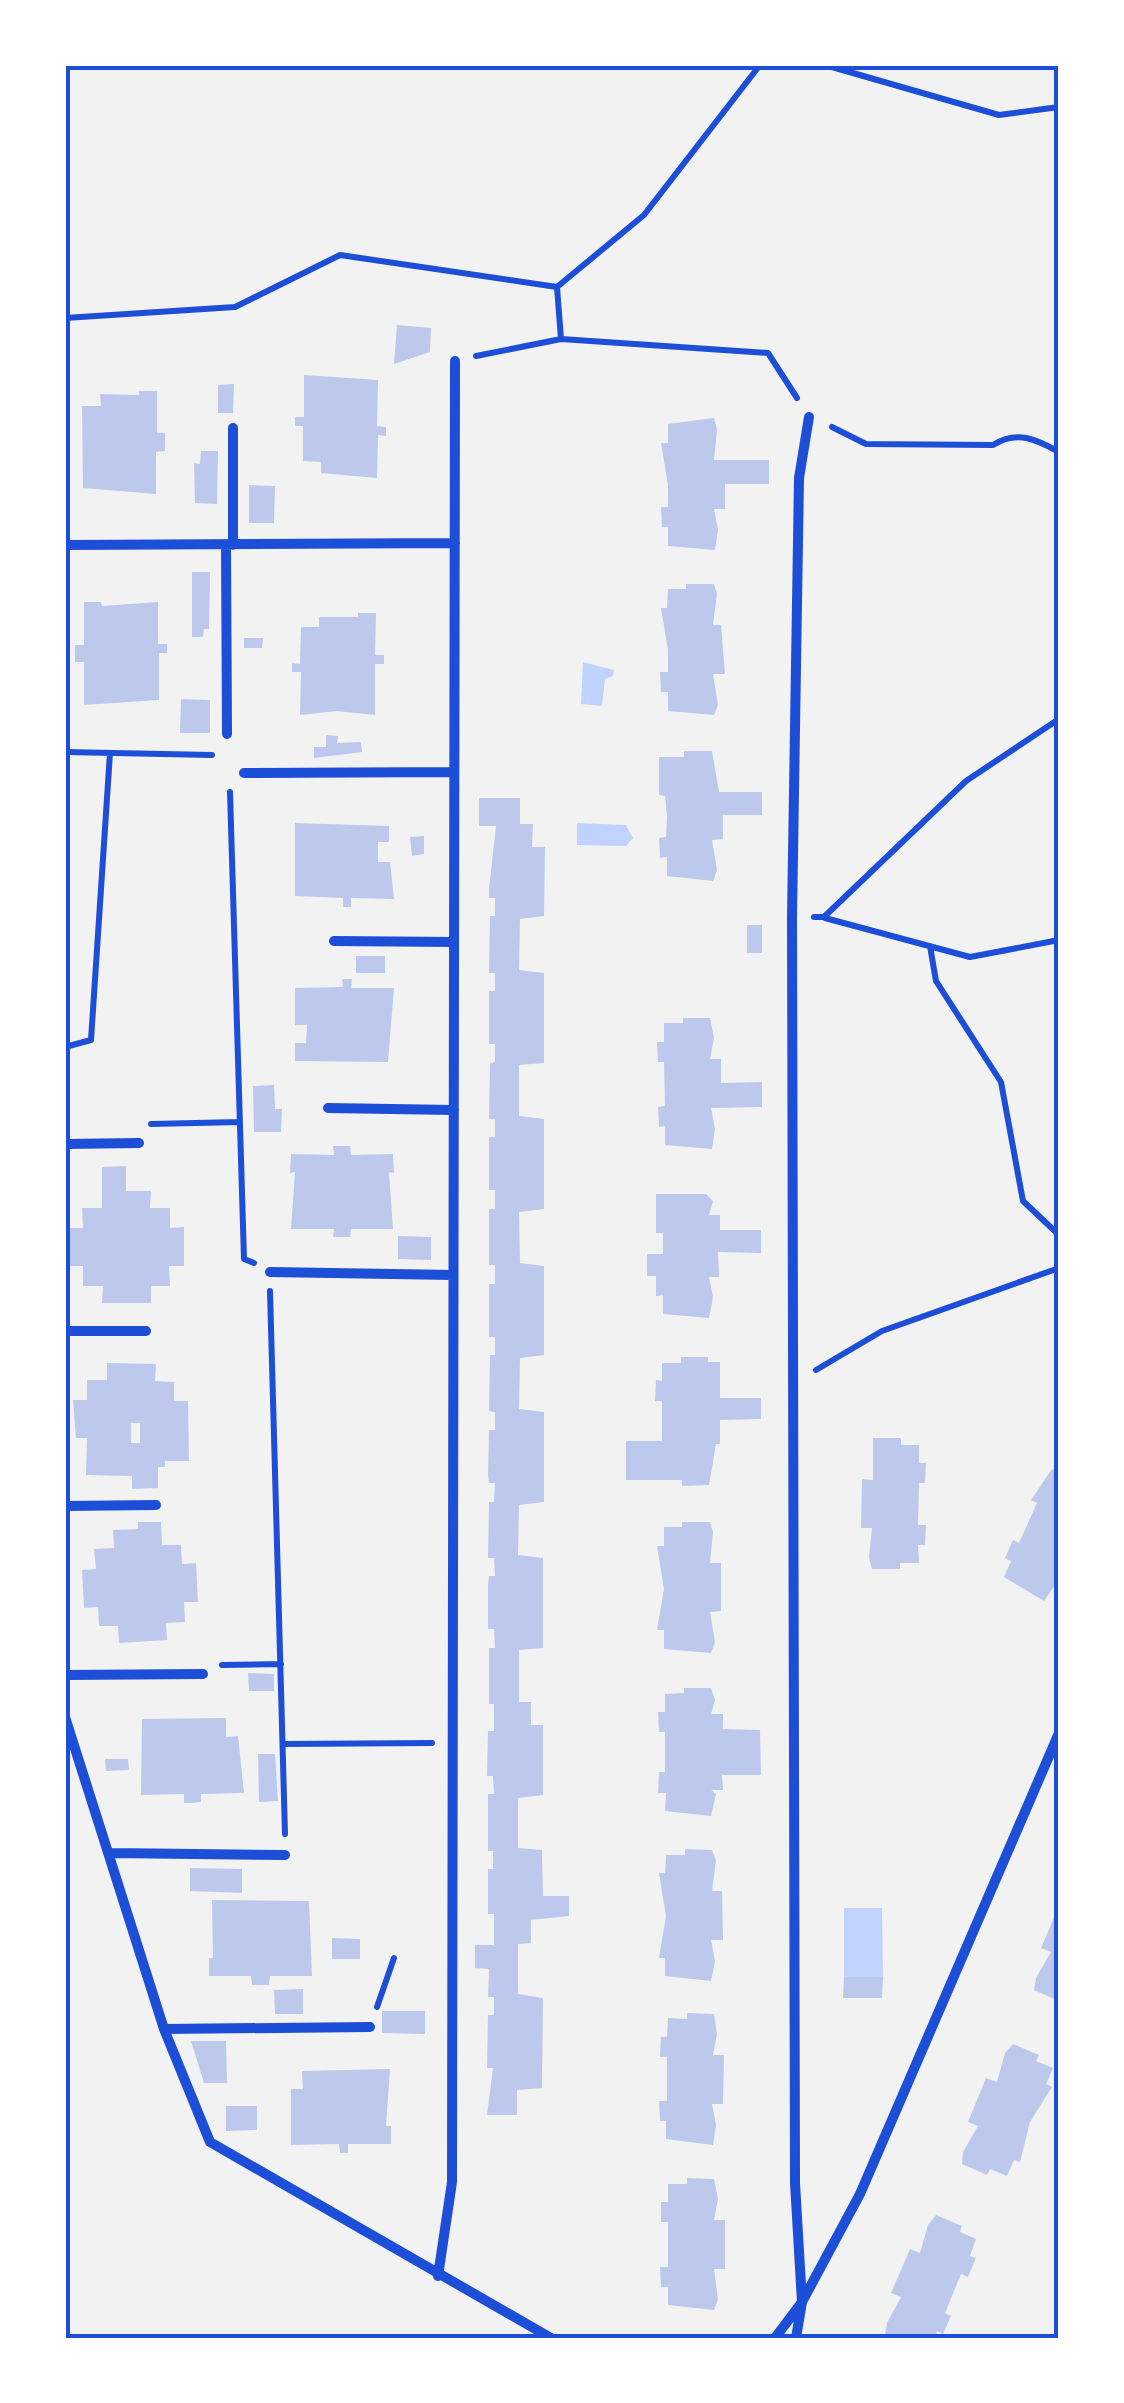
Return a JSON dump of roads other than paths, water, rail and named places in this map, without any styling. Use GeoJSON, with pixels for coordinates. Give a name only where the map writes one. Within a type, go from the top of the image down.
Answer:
{"type":"FeatureCollection","features":[{"type":"Feature","properties":{"kind":"street"},"geometry":{"type":"LineString","coordinates":[[438,2276],[452,2182],[455,360]]}},
{"type":"Feature","properties":{"kind":"street"},"geometry":{"type":"LineString","coordinates":[[796,2338],[802,2302],[795,2183],[792,918],[800,478],[809,416]]}},
{"type":"Feature","properties":{"kind":"street"},"geometry":{"type":"LineString","coordinates":[[227,734],[233,428]]}},
{"type":"Feature","properties":{"kind":"street"},"geometry":{"type":"LineString","coordinates":[[65,545],[455,544]]}},
{"type":"Feature","properties":{"kind":"street"},"geometry":{"type":"LineString","coordinates":[[244,773],[454,772]]}},
{"type":"Feature","properties":{"kind":"street"},"geometry":{"type":"LineString","coordinates":[[334,941],[454,942]]}},
{"type":"Feature","properties":{"kind":"street"},"geometry":{"type":"LineString","coordinates":[[328,1108],[454,1110]]}},
{"type":"Feature","properties":{"kind":"street"},"geometry":{"type":"LineString","coordinates":[[65,1144],[139,1142]]}},
{"type":"Feature","properties":{"kind":"street"},"geometry":{"type":"LineString","coordinates":[[270,1272],[453,1275]]}},
{"type":"Feature","properties":{"kind":"street"},"geometry":{"type":"LineString","coordinates":[[65,1331],[146,1331]]}},
{"type":"Feature","properties":{"kind":"street"},"geometry":{"type":"LineString","coordinates":[[65,1506],[156,1505]]}},
{"type":"Feature","properties":{"kind":"street"},"geometry":{"type":"LineString","coordinates":[[65,1675],[202,1674]]}},
{"type":"Feature","properties":{"kind":"street"},"geometry":{"type":"LineString","coordinates":[[65,1718],[112,1853],[164,2029],[210,2142],[551,2338]]}},
{"type":"Feature","properties":{"kind":"street"},"geometry":{"type":"LineString","coordinates":[[775,2338],[802,2302],[860,2194],[1059,1734]]}},
{"type":"Feature","properties":{"kind":"street"},"geometry":{"type":"LineString","coordinates":[[112,1853],[285,1855]]}},
{"type":"Feature","properties":{"kind":"street"},"geometry":{"type":"LineString","coordinates":[[164,2029],[370,2027]]}},
{"type":"Feature","properties":{"kind":"water"},"geometry":{"type":"Polygon","coordinates":[[[583,662],[614,670],[613,676],[605,679],[602,706],[581,704],[583,662]]]}},
{"type":"Feature","properties":{"kind":"water"},"geometry":{"type":"Polygon","coordinates":[[[577,823],[626,825],[633,838],[626,846],[577,845],[577,823]]]}},
{"type":"Feature","properties":{"kind":"water"},"geometry":{"type":"Polygon","coordinates":[[[844,1908],[882,1908],[883,1977],[844,1977],[844,1908]]]}}]}
